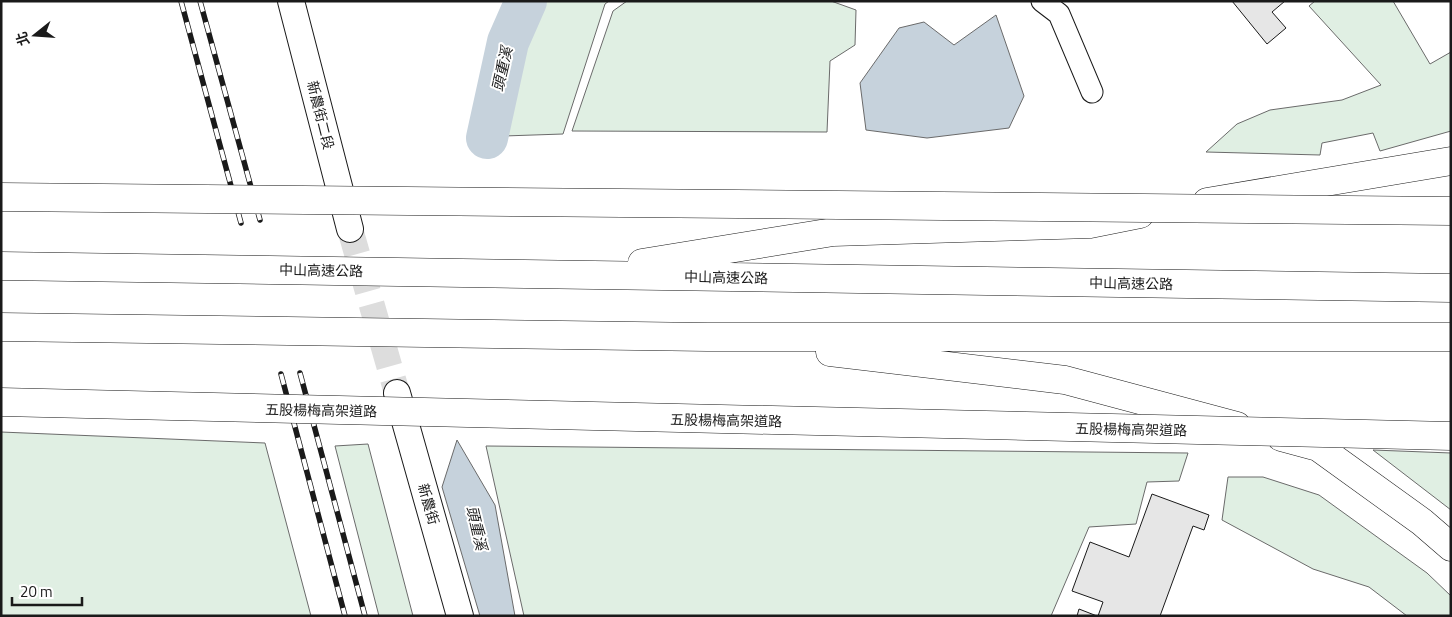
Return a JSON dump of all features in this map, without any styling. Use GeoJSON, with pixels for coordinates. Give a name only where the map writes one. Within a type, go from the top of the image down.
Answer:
{"type":"FeatureCollection","features":[{"type":"Feature","properties":{"kind":"highway"},"geometry":{"type":"LineString","coordinates":[[571,274],[833,232],[1090,224],[1278,188],[1451,161]]}},
{"type":"Feature","properties":{"kind":"highway"},"geometry":{"type":"LineString","coordinates":[[1,197],[1451,211]]}},
{"type":"Feature","properties":{"kind":"highway","name":"中山高速公路"},"geometry":{"type":"LineString","coordinates":[[1,266],[1451,288]]}},
{"type":"Feature","properties":{"kind":"highway"},"geometry":{"type":"LineString","coordinates":[[1,327],[707,337],[1451,337]]}},
{"type":"Feature","properties":{"kind":"highway"},"geometry":{"type":"LineString","coordinates":[[707,337],[1064,380],[1318,447],[1422,522],[1451,547]]}},
{"type":"Feature","properties":{"kind":"highway","name":"五股楊梅高架道路"},"geometry":{"type":"LineString","coordinates":[[1,402],[1451,436]]}},
{"type":"Feature","properties":{"kind":"street","name":"新農街二段"},"geometry":{"type":"LineString","coordinates":[[291,1],[350,229]]}},
{"type":"Feature","properties":{"kind":"street"},"geometry":{"type":"LineString","coordinates":[[1042,1],[1059,14],[1092,92]]}},
{"type":"Feature","properties":{"kind":"street","name":"新農街"},"geometry":{"type":"LineString","coordinates":[[397,393],[460,616]]}},
{"type":"Feature","properties":{"kind":"green space"},"geometry":{"type":"Polygon","coordinates":[[[545,1],[609,1],[605,4],[563,134],[504,136],[532,23],[545,1]]]}},
{"type":"Feature","properties":{"kind":"green space"},"geometry":{"type":"Polygon","coordinates":[[[627,1],[831,1],[856,10],[855,45],[830,61],[827,132],[572,131],[613,11],[627,1]]]}},
{"type":"Feature","properties":{"kind":"green space"},"geometry":{"type":"Polygon","coordinates":[[[1315,1],[1393,1],[1430,64],[1451,52],[1451,131],[1380,151],[1373,133],[1322,143],[1320,155],[1206,152],[1237,124],[1270,110],[1342,100],[1381,85],[1309,6],[1315,1]]]}},
{"type":"Feature","properties":{"kind":"green space"},"geometry":{"type":"Polygon","coordinates":[[[1,432],[265,443],[311,616],[1,616],[1,432]]]}},
{"type":"Feature","properties":{"kind":"green space"},"geometry":{"type":"Polygon","coordinates":[[[368,444],[413,616],[379,616],[335,446],[368,444]]]}},
{"type":"Feature","properties":{"kind":"green space"},"geometry":{"type":"Polygon","coordinates":[[[486,446],[1188,453],[1179,481],[1147,482],[1136,524],[1089,527],[1051,616],[524,616],[486,446]]]}},
{"type":"Feature","properties":{"kind":"green space"},"geometry":{"type":"Polygon","coordinates":[[[1373,450],[1451,453],[1451,510],[1373,450]]]}},
{"type":"Feature","properties":{"kind":"green space"},"geometry":{"type":"Polygon","coordinates":[[[1228,477],[1263,477],[1319,495],[1427,573],[1451,596],[1451,616],[1407,616],[1369,587],[1313,569],[1222,520],[1228,477]]]}},
{"type":"Feature","properties":{"kind":"water"},"geometry":{"type":"Polygon","coordinates":[[[996,15],[1024,96],[1009,128],[927,138],[866,130],[860,83],[899,28],[924,22],[954,45],[996,15]]]}},
{"type":"Feature","properties":{"kind":"water"},"geometry":{"type":"Polygon","coordinates":[[[457,440],[495,505],[515,616],[480,616],[442,487],[457,440]]]}},
{"type":"Feature","properties":{"kind":"building"},"geometry":{"type":"Polygon","coordinates":[[[1232,1],[1285,1],[1272,12],[1286,28],[1267,44],[1232,1]]]}},
{"type":"Feature","properties":{"kind":"building"},"geometry":{"type":"Polygon","coordinates":[[[1152,494],[1209,515],[1204,530],[1193,526],[1160,616],[1098,616],[1103,602],[1072,591],[1090,542],[1129,557],[1152,494]]]}},
{"type":"Feature","properties":{"kind":"building"},"geometry":{"type":"Polygon","coordinates":[[[1079,609],[1097,616],[1077,616],[1079,609]]]}},
{"type":"Feature","properties":{"kind":"waterway","name":"頭重溪"},"geometry":{"type":"LineString","coordinates":[[487,138],[508,42],[526,1]]}},
{"type":"Feature","properties":{"kind":"tunnel"},"geometry":{"type":"LineString","coordinates":[[350,229],[397,393]]}},
{"type":"Feature","properties":{"kind":"railway"},"geometry":{"type":"LineString","coordinates":[[181,1],[241,223]]}},
{"type":"Feature","properties":{"kind":"railway"},"geometry":{"type":"LineString","coordinates":[[200,1],[260,220]]}},
{"type":"Feature","properties":{"kind":"railway"},"geometry":{"type":"LineString","coordinates":[[300,373],[365,616]]}},
{"type":"Feature","properties":{"kind":"railway"},"geometry":{"type":"LineString","coordinates":[[281,374],[345,616]]}}]}
